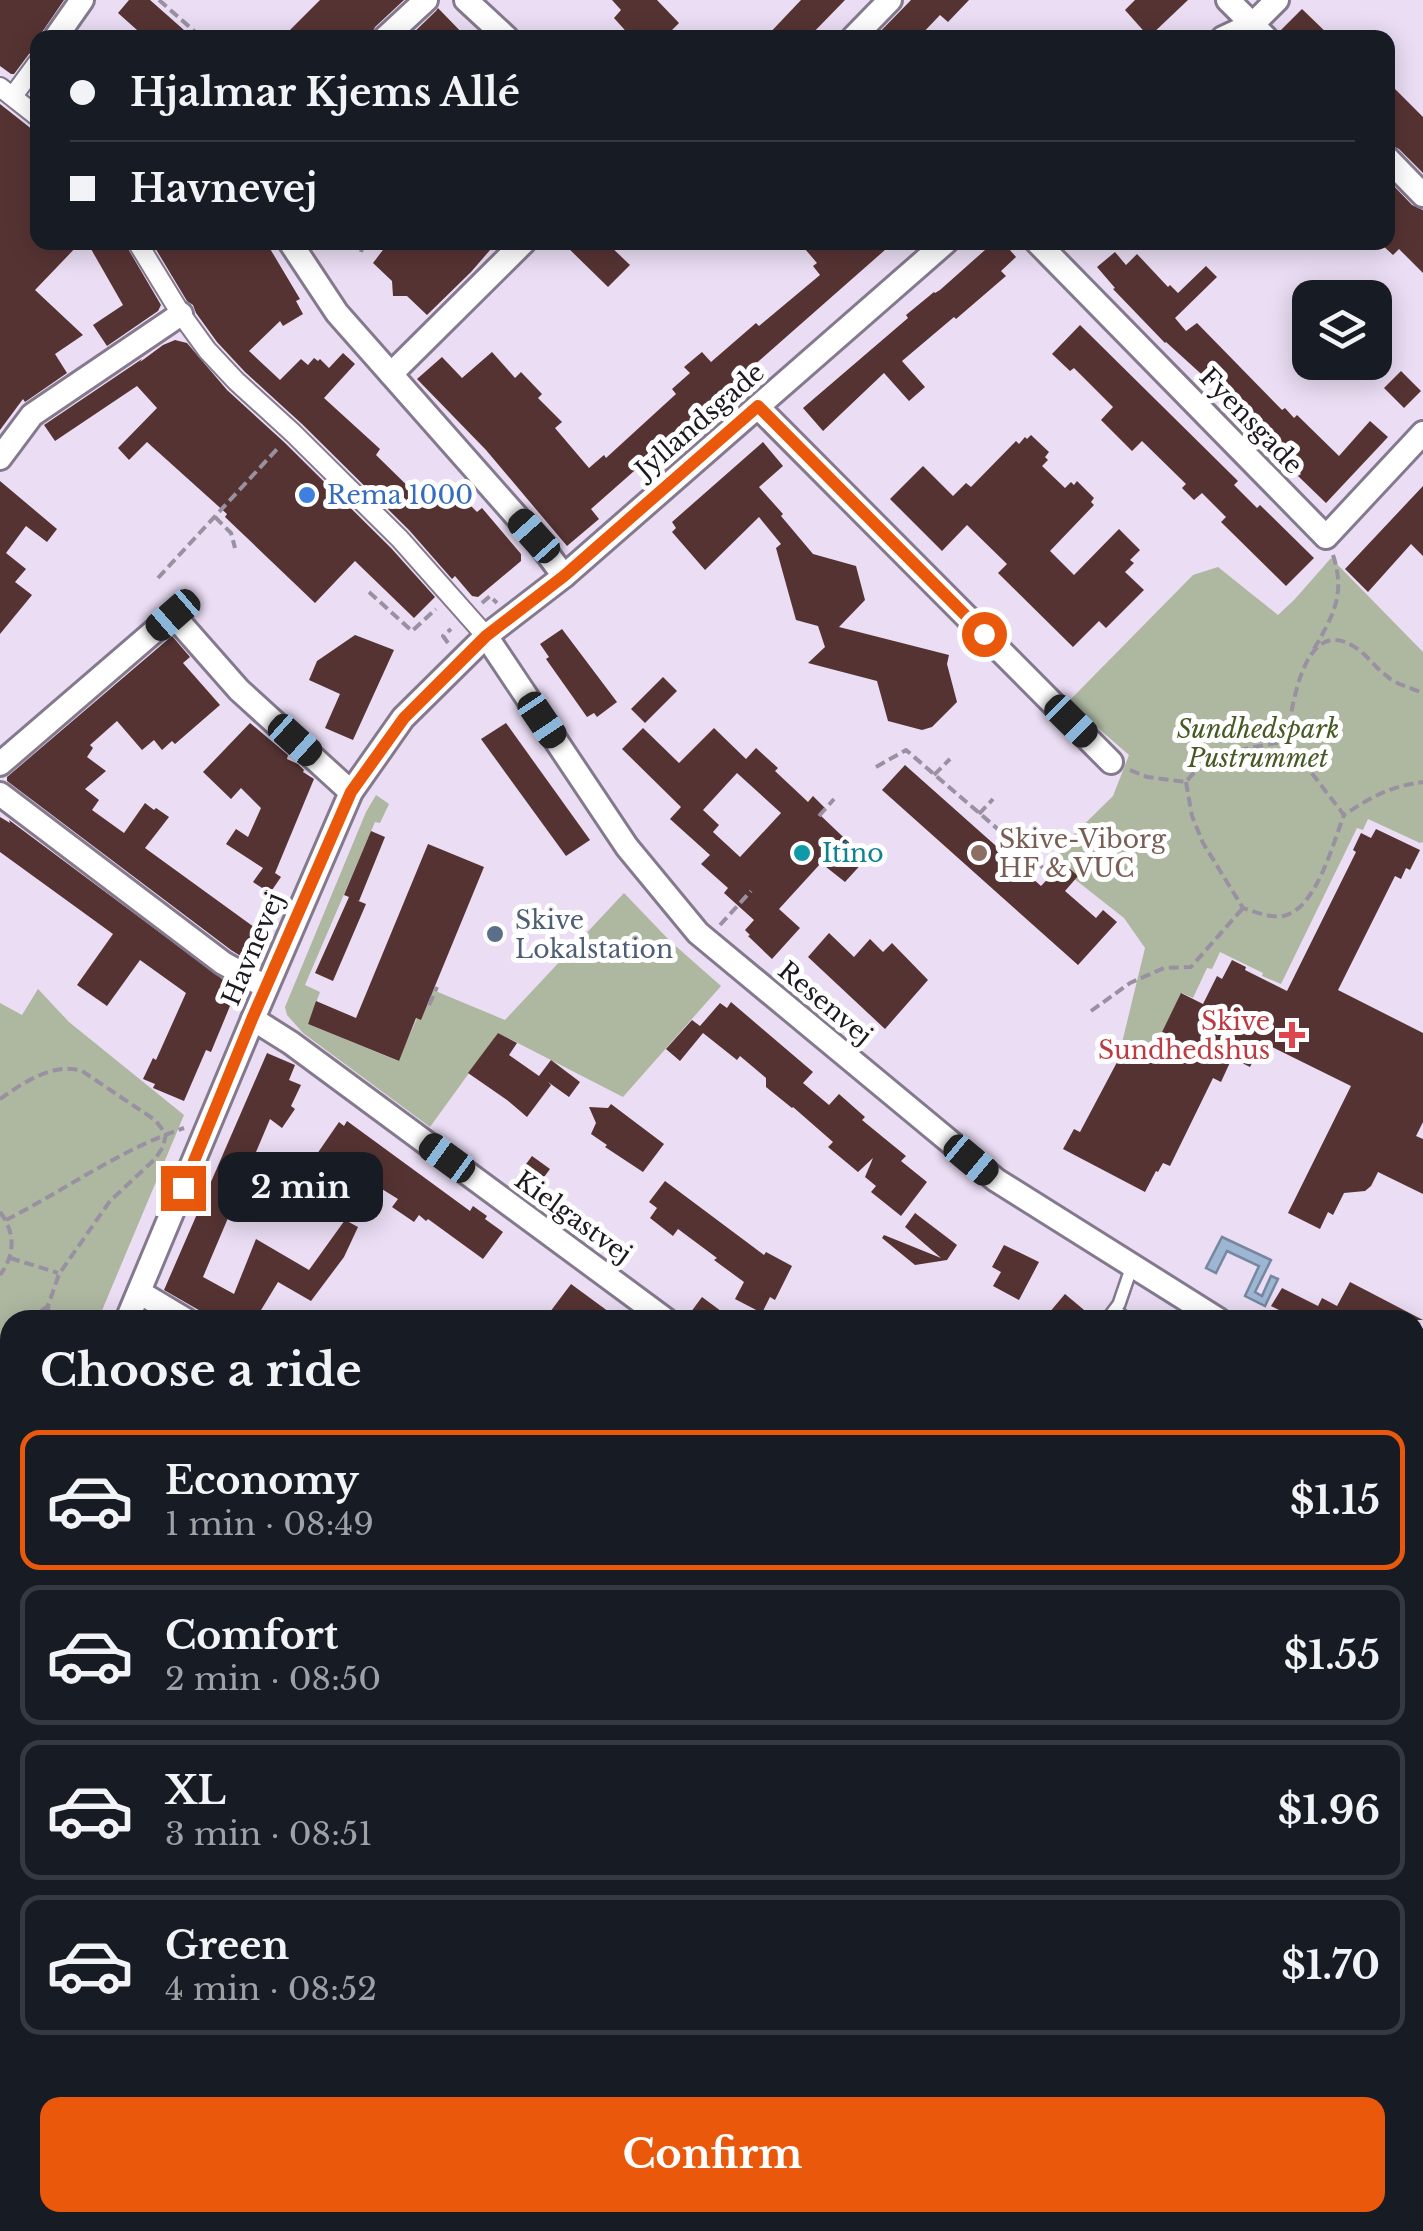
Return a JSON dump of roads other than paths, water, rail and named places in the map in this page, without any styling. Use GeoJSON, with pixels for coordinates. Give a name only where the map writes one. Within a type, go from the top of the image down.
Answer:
{"type":"FeatureCollection","features":[{"type":"Feature","properties":{"kind":"street"},"geometry":{"type":"LineString","coordinates":[[61,30],[82,0]]}},
{"type":"Feature","properties":{"kind":"street"},"geometry":{"type":"LineString","coordinates":[[393,30],[426,0]]}},
{"type":"Feature","properties":{"kind":"street"},"geometry":{"type":"LineString","coordinates":[[466,0],[498,30]]}},
{"type":"Feature","properties":{"kind":"street"},"geometry":{"type":"LineString","coordinates":[[861,30],[890,0]]}},
{"type":"Feature","properties":{"kind":"street"},"geometry":{"type":"LineString","coordinates":[[1228,0],[1259,30]]}},
{"type":"Feature","properties":{"kind":"street"},"geometry":{"type":"LineString","coordinates":[[1261,30],[1278,0]]}},
{"type":"Feature","properties":{"kind":"street"},"geometry":{"type":"LineString","coordinates":[[30,69],[6,91],[30,110]]}},
{"type":"Feature","properties":{"kind":"street"},"geometry":{"type":"LineString","coordinates":[[1395,166],[1423,195]]}},
{"type":"Feature","properties":{"kind":"street"},"geometry":{"type":"LineString","coordinates":[[142,250],[207,350],[400,539],[486,636]]}},
{"type":"Feature","properties":{"kind":"street"},"geometry":{"type":"LineString","coordinates":[[295,250],[337,313],[534,536],[564,576]]}},
{"type":"Feature","properties":{"kind":"street"},"geometry":{"type":"LineString","coordinates":[[391,374],[516,250]]}},
{"type":"Feature","properties":{"kind":"street","name":"Jyllandsgade"},"geometry":{"type":"LineString","coordinates":[[486,636],[564,576],[937,250]]}},
{"type":"Feature","properties":{"kind":"street","name":"Fyensgade"},"geometry":{"type":"LineString","coordinates":[[1045,250],[1326,537],[1423,433]]}},
{"type":"Feature","properties":{"kind":"street"},"geometry":{"type":"LineString","coordinates":[[0,458],[32,416],[182,314]]}},
{"type":"Feature","properties":{"kind":"street"},"geometry":{"type":"LineString","coordinates":[[758,406],[1112,762]]}},
{"type":"Feature","properties":{"kind":"street"},"geometry":{"type":"LineString","coordinates":[[0,764],[173,615],[238,690],[351,792]]}},
{"type":"Feature","properties":{"kind":"street","name":"Havnevej"},"geometry":{"type":"LineString","coordinates":[[131,1310],[351,792],[404,718],[486,636]]}},
{"type":"Feature","properties":{"kind":"street","name":"Resenvej"},"geometry":{"type":"LineString","coordinates":[[486,636],[627,846],[698,933],[996,1180],[1203,1310]]}},
{"type":"Feature","properties":{"kind":"street"},"geometry":{"type":"LineString","coordinates":[[0,794],[223,963],[266,986]]}},
{"type":"Feature","properties":{"kind":"street","name":"Kielgastvej"},"geometry":{"type":"LineString","coordinates":[[252,1019],[291,1043],[652,1310]]}},
{"type":"Feature","properties":{"kind":"street"},"geometry":{"type":"LineString","coordinates":[[139,1292],[169,1310]]}},
{"type":"Feature","properties":{"kind":"lane"},"geometry":{"type":"LineString","coordinates":[[1115,1310],[1132,1266]]}},
{"type":"Feature","properties":{"kind":"water"},"geometry":{"type":"Polygon","coordinates":[[[1222,1237],[1271,1260],[1255,1292],[1262,1296],[1271,1276],[1278,1279],[1265,1306],[1245,1296],[1259,1266],[1227,1251],[1216,1273],[1206,1268],[1222,1237]]]}},
{"type":"Feature","properties":{"kind":"place","name":"Rema 1000"},"geometry":{"type":"Point","coordinates":[307,495]}},
{"type":"Feature","properties":{"kind":"place","name":"Itino"},"geometry":{"type":"Point","coordinates":[802,853]}},
{"type":"Feature","properties":{"kind":"place","name":"Skive-Viborg HF & VUC"},"geometry":{"type":"Point","coordinates":[979,853]}},
{"type":"Feature","properties":{"kind":"place","name":"Skive Lokalstation"},"geometry":{"type":"Point","coordinates":[495,934]}},
{"type":"Feature","properties":{"kind":"place","name":"Skive Sundhedshus"},"geometry":{"type":"Point","coordinates":[1292,1035]}},
{"type":"Feature","properties":{"kind":"park label","name":"Sundhedspark Pustrummet"},"geometry":{"type":"Point","coordinates":[1258,744]}}]}
